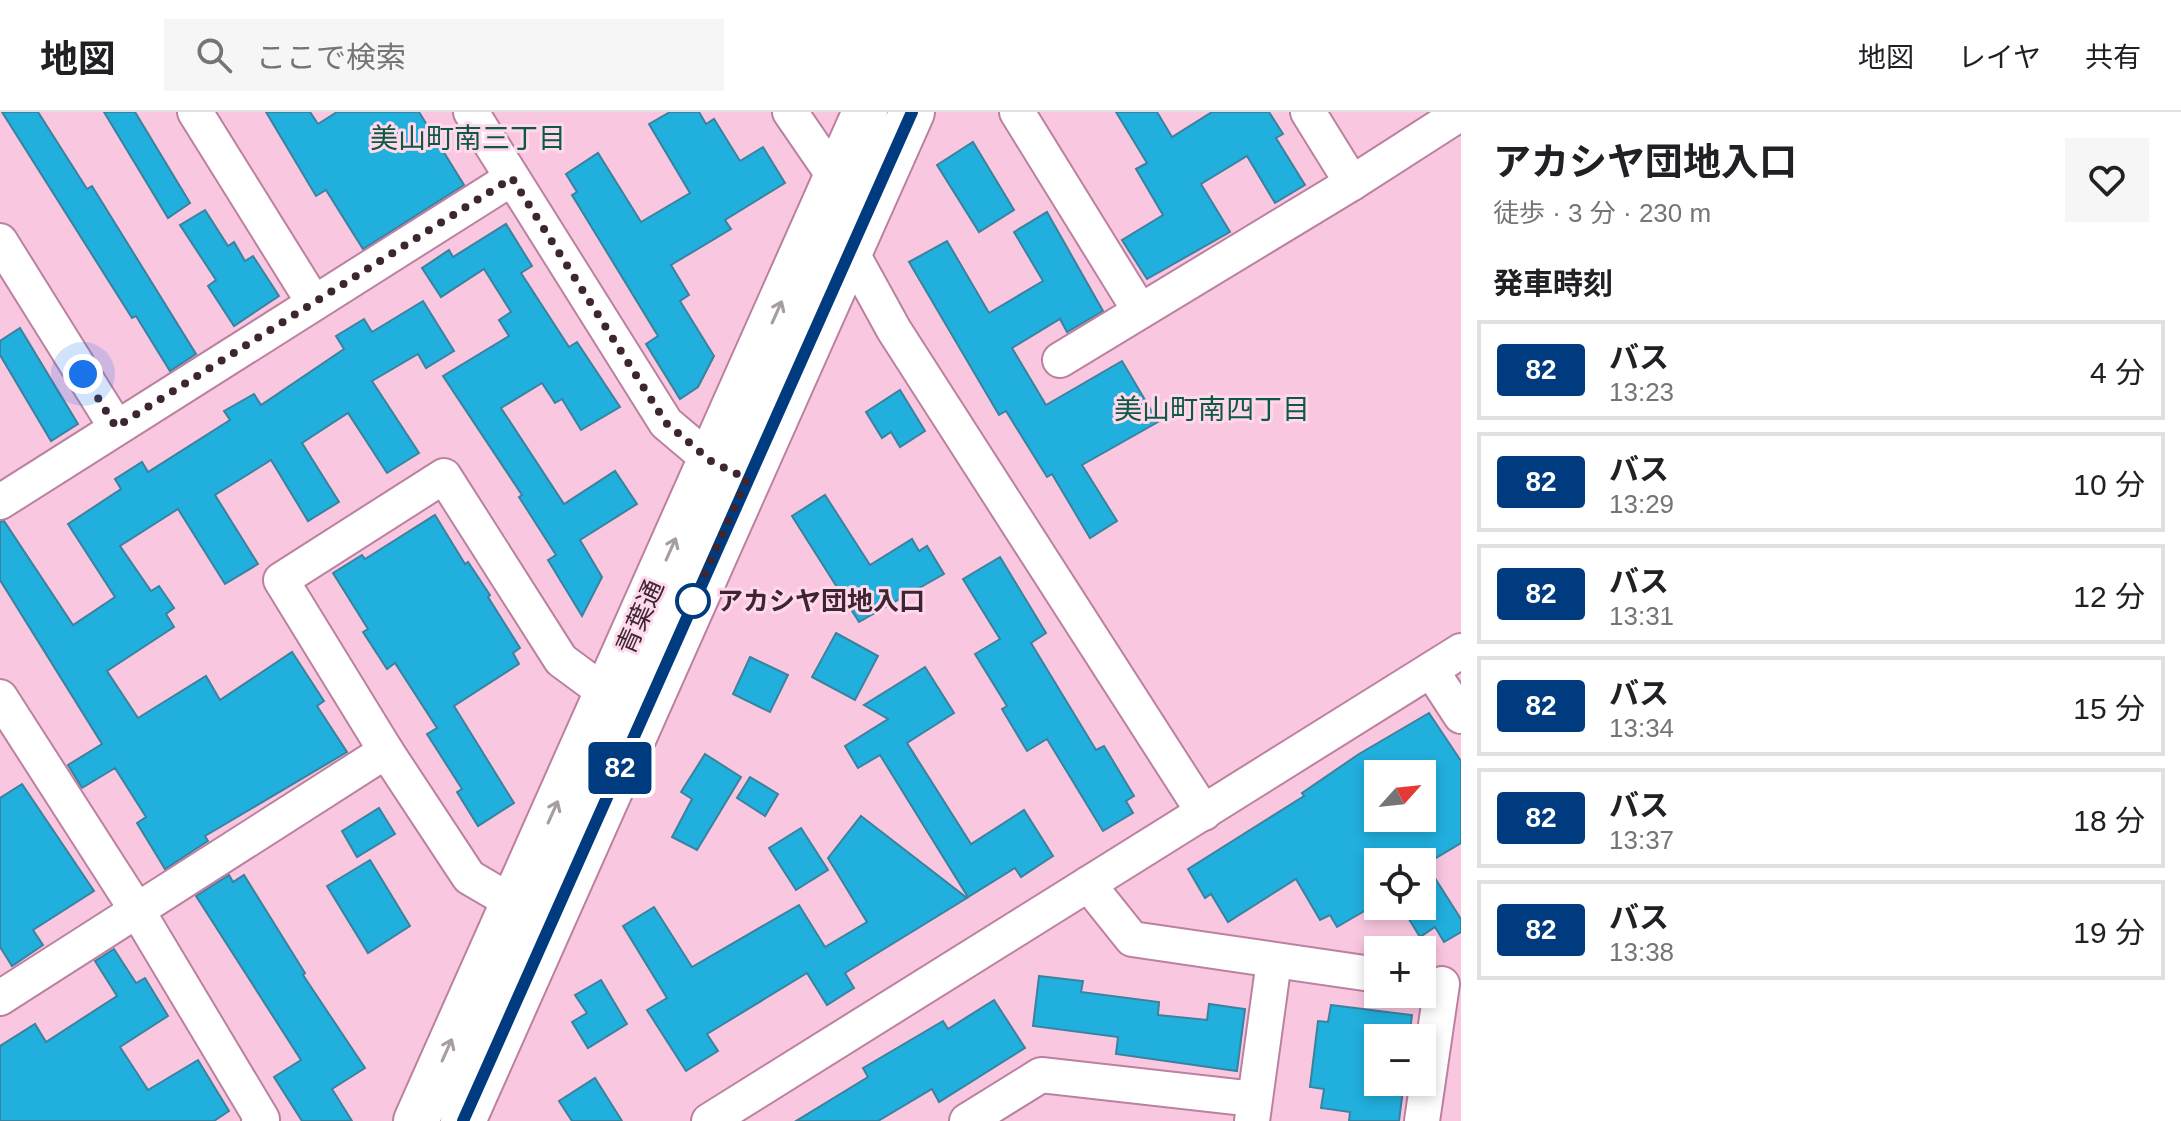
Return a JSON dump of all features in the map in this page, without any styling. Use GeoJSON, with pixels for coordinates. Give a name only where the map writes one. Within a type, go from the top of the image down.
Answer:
{"type":"FeatureCollection","features":[{"type":"Feature","properties":{"kind":"street"},"geometry":{"type":"LineString","coordinates":[[195,112],[314,303]]}},
{"type":"Feature","properties":{"kind":"street"},"geometry":{"type":"LineString","coordinates":[[471,112],[666,423],[729,470]]}},
{"type":"Feature","properties":{"kind":"street"},"geometry":{"type":"LineString","coordinates":[[790,112],[836,179],[850,250],[894,330],[1204,813]]}},
{"type":"Feature","properties":{"kind":"street","name":"青葉通"},"geometry":{"type":"LineString","coordinates":[[463,1121],[641,719],[836,179],[865,112]]}},
{"type":"Feature","properties":{"kind":"street","name":"青葉通"},"geometry":{"type":"LineString","coordinates":[[416,1121],[606,693],[850,250],[912,112]]}},
{"type":"Feature","properties":{"kind":"street"},"geometry":{"type":"LineString","coordinates":[[1017,112],[1140,311]]}},
{"type":"Feature","properties":{"kind":"street"},"geometry":{"type":"LineString","coordinates":[[1308,112],[1352,183]]}},
{"type":"Feature","properties":{"kind":"street"},"geometry":{"type":"LineString","coordinates":[[1060,360],[1352,183],[1461,113]]}},
{"type":"Feature","properties":{"kind":"street"},"geometry":{"type":"LineString","coordinates":[[0,502],[512,178]]}},
{"type":"Feature","properties":{"kind":"street"},"geometry":{"type":"LineString","coordinates":[[0,241],[116,427]]}},
{"type":"Feature","properties":{"kind":"street"},"geometry":{"type":"LineString","coordinates":[[551,925],[469,877],[386,751],[281,580],[444,476],[561,660],[641,719]]}},
{"type":"Feature","properties":{"kind":"street"},"geometry":{"type":"LineString","coordinates":[[709,1121],[1461,651]]}},
{"type":"Feature","properties":{"kind":"street"},"geometry":{"type":"LineString","coordinates":[[1431,670],[1461,716]]}},
{"type":"Feature","properties":{"kind":"street"},"geometry":{"type":"LineString","coordinates":[[0,697],[11,740],[138,912],[262,1119],[259,1121]]}},
{"type":"Feature","properties":{"kind":"street"},"geometry":{"type":"LineString","coordinates":[[0,998],[386,751]]}},
{"type":"Feature","properties":{"kind":"street"},"geometry":{"type":"LineString","coordinates":[[1088,884],[1132,939],[1364,973]]}},
{"type":"Feature","properties":{"kind":"street"},"geometry":{"type":"LineString","coordinates":[[967,1121],[1041,1075],[1253,1110],[1274,961]]}},
{"type":"Feature","properties":{"kind":"street"},"geometry":{"type":"LineString","coordinates":[[1422,1121],[1442,984]]}},
{"type":"Feature","properties":{"kind":"building"},"geometry":{"type":"Polygon","coordinates":[[[2,112],[38,112],[87,189],[92,186],[196,354],[170,371],[136,316],[132,318],[2,112]]]}},
{"type":"Feature","properties":{"kind":"building"},"geometry":{"type":"Polygon","coordinates":[[[104,112],[135,112],[190,203],[168,218],[104,112]]]}},
{"type":"Feature","properties":{"kind":"building"},"geometry":{"type":"Polygon","coordinates":[[[266,112],[310,112],[318,124],[337,112],[419,112],[464,185],[363,249],[326,190],[316,196],[266,112]]]}},
{"type":"Feature","properties":{"kind":"building"},"geometry":{"type":"Polygon","coordinates":[[[670,112],[699,112],[706,124],[714,119],[740,161],[763,147],[785,183],[725,220],[731,229],[671,265],[689,295],[680,301],[714,356],[698,387],[680,399],[646,344],[658,336],[572,195],[577,192],[566,174],[598,153],[641,222],[690,193],[649,124],[670,112]]]}},
{"type":"Feature","properties":{"kind":"building"},"geometry":{"type":"Polygon","coordinates":[[[1116,112],[1157,112],[1172,137],[1212,112],[1269,112],[1283,134],[1276,138],[1305,185],[1275,203],[1247,156],[1201,184],[1230,232],[1147,279],[1122,240],[1163,215],[1136,169],[1147,163],[1116,112]]]}},
{"type":"Feature","properties":{"kind":"building"},"geometry":{"type":"Polygon","coordinates":[[[973,142],[1014,210],[979,232],[937,165],[973,142]]]}},
{"type":"Feature","properties":{"kind":"building"},"geometry":{"type":"Polygon","coordinates":[[[205,210],[228,246],[234,242],[245,261],[253,256],[279,296],[234,326],[208,286],[216,280],[180,225],[205,210]]]}},
{"type":"Feature","properties":{"kind":"building"},"geometry":{"type":"Polygon","coordinates":[[[1047,212],[1103,311],[1067,332],[1060,319],[1012,348],[1046,405],[1122,361],[1158,422],[1082,465],[1117,521],[1090,538],[1052,474],[1047,477],[1006,411],[999,415],[909,262],[947,241],[989,313],[1043,281],[1014,232],[1047,212]]]}},
{"type":"Feature","properties":{"kind":"building"},"geometry":{"type":"Polygon","coordinates":[[[506,224],[532,266],[521,273],[569,347],[577,342],[620,407],[581,430],[562,399],[555,403],[542,383],[501,408],[564,504],[615,471],[637,504],[580,540],[602,577],[582,616],[548,560],[556,555],[519,497],[522,495],[443,376],[509,336],[499,320],[511,312],[484,269],[441,297],[422,268],[449,250],[453,257],[506,224]]]}},
{"type":"Feature","properties":{"kind":"building"},"geometry":{"type":"Polygon","coordinates":[[[423,301],[454,351],[426,368],[418,354],[372,381],[419,453],[387,473],[348,413],[302,443],[339,502],[308,521],[271,460],[215,495],[258,564],[225,584],[178,509],[120,546],[151,591],[159,586],[174,608],[166,614],[174,627],[107,671],[138,718],[206,676],[220,700],[292,652],[324,701],[317,706],[347,752],[205,836],[208,841],[165,869],[137,823],[146,817],[115,768],[82,788],[68,765],[102,744],[0,580],[0,522],[4,521],[73,625],[115,597],[68,524],[121,489],[115,479],[142,462],[148,472],[230,420],[224,411],[254,394],[261,405],[344,349],[336,336],[364,319],[372,332],[423,301]]]}},
{"type":"Feature","properties":{"kind":"building"},"geometry":{"type":"Polygon","coordinates":[[[20,328],[78,424],[51,441],[0,355],[0,341],[20,328]]]}},
{"type":"Feature","properties":{"kind":"building"},"geometry":{"type":"Polygon","coordinates":[[[900,390],[925,431],[900,447],[891,432],[882,438],[866,412],[900,390]]]}},
{"type":"Feature","properties":{"kind":"building"},"geometry":{"type":"Polygon","coordinates":[[[825,495],[870,565],[912,539],[919,551],[927,546],[944,574],[859,622],[792,516],[825,495]]]}},
{"type":"Feature","properties":{"kind":"building"},"geometry":{"type":"Polygon","coordinates":[[[435,515],[465,564],[468,562],[490,595],[488,597],[520,648],[513,653],[519,664],[454,706],[514,803],[478,826],[457,792],[462,789],[427,734],[437,728],[395,663],[387,669],[363,632],[368,629],[333,573],[362,555],[365,559],[435,515]]]}},
{"type":"Feature","properties":{"kind":"building"},"geometry":{"type":"Polygon","coordinates":[[[1000,557],[1046,633],[1031,643],[1096,750],[1104,746],[1134,796],[1126,801],[1133,813],[1103,831],[1047,739],[1027,751],[1002,709],[1007,706],[975,654],[1000,639],[963,579],[1000,557]]]}},
{"type":"Feature","properties":{"kind":"building"},"geometry":{"type":"Polygon","coordinates":[[[836,633],[878,656],[855,700],[812,677],[836,633]]]}},
{"type":"Feature","properties":{"kind":"building"},"geometry":{"type":"Polygon","coordinates":[[[750,657],[788,675],[770,712],[733,694],[750,657]]]}},
{"type":"Feature","properties":{"kind":"building"},"geometry":{"type":"Polygon","coordinates":[[[925,667],[954,713],[907,743],[971,844],[1024,810],[1053,856],[1021,877],[1015,868],[968,897],[880,755],[858,768],[845,746],[888,719],[864,705],[925,667]]]}},
{"type":"Feature","properties":{"kind":"building"},"geometry":{"type":"Polygon","coordinates":[[[1429,713],[1461,761],[1461,843],[1436,858],[1436,848],[1364,848],[1364,911],[1337,927],[1330,915],[1320,920],[1296,879],[1228,922],[1211,894],[1205,898],[1188,869],[1304,796],[1302,793],[1359,754],[1429,713]]]}},
{"type":"Feature","properties":{"kind":"building"},"geometry":{"type":"Polygon","coordinates":[[[705,754],[741,777],[697,850],[672,837],[692,799],[681,792],[705,754]]]}},
{"type":"Feature","properties":{"kind":"building"},"geometry":{"type":"Polygon","coordinates":[[[750,777],[778,794],[765,816],[737,798],[750,777]]]}},
{"type":"Feature","properties":{"kind":"building"},"geometry":{"type":"Polygon","coordinates":[[[22,784],[94,891],[33,930],[43,945],[12,966],[0,947],[0,798],[22,784]]]}},
{"type":"Feature","properties":{"kind":"building"},"geometry":{"type":"Polygon","coordinates":[[[379,808],[395,834],[357,857],[342,831],[379,808]]]}},
{"type":"Feature","properties":{"kind":"building"},"geometry":{"type":"Polygon","coordinates":[[[861,816],[967,898],[845,973],[854,988],[827,1005],[807,973],[707,1034],[718,1051],[686,1071],[647,1010],[667,998],[623,926],[654,907],[692,967],[799,905],[825,947],[867,922],[828,858],[861,816]]]}},
{"type":"Feature","properties":{"kind":"building"},"geometry":{"type":"Polygon","coordinates":[[[801,828],[828,870],[796,890],[769,848],[801,828]]]}},
{"type":"Feature","properties":{"kind":"building"},"geometry":{"type":"Polygon","coordinates":[[[370,860],[410,926],[368,953],[327,886],[370,860]]]}},
{"type":"Feature","properties":{"kind":"building"},"geometry":{"type":"Polygon","coordinates":[[[229,875],[233,882],[244,875],[305,973],[303,975],[365,1068],[332,1089],[352,1121],[302,1121],[274,1077],[301,1060],[196,896],[229,875]]]}},
{"type":"Feature","properties":{"kind":"building"},"geometry":{"type":"Polygon","coordinates":[[[1436,880],[1461,919],[1461,932],[1444,942],[1435,927],[1419,936],[1410,920],[1436,920],[1436,880]]]}},
{"type":"Feature","properties":{"kind":"building"},"geometry":{"type":"Polygon","coordinates":[[[114,949],[136,983],[145,978],[168,1016],[120,1047],[148,1090],[198,1060],[229,1111],[214,1121],[0,1121],[0,1046],[35,1024],[46,1042],[117,996],[95,961],[114,949]]]}},
{"type":"Feature","properties":{"kind":"building"},"geometry":{"type":"Polygon","coordinates":[[[1039,976],[1083,981],[1081,992],[1159,1002],[1158,1015],[1207,1020],[1209,1004],[1245,1009],[1237,1071],[1116,1054],[1118,1037],[1033,1026],[1039,976]]]}},
{"type":"Feature","properties":{"kind":"building"},"geometry":{"type":"Polygon","coordinates":[[[601,980],[627,1024],[588,1048],[572,1022],[587,1013],[575,995],[601,980]]]}},
{"type":"Feature","properties":{"kind":"building"},"geometry":{"type":"Polygon","coordinates":[[[994,1000],[1025,1048],[939,1102],[932,1089],[878,1121],[796,1121],[868,1077],[863,1068],[943,1021],[948,1029],[994,1000]]]}},
{"type":"Feature","properties":{"kind":"building"},"geometry":{"type":"Polygon","coordinates":[[[1331,1005],[1412,1015],[1411,1024],[1364,1024],[1364,1096],[1402,1096],[1399,1121],[1349,1121],[1350,1112],[1321,1108],[1324,1089],[1310,1087],[1318,1021],[1328,1022],[1331,1005]]]}},
{"type":"Feature","properties":{"kind":"building"},"geometry":{"type":"Polygon","coordinates":[[[595,1078],[622,1121],[572,1121],[559,1101],[595,1078]]]}},
{"type":"Feature","properties":{"kind":"bus line","name":"82"},"geometry":{"type":"LineString","coordinates":[[463,1121],[912,112]]}},
{"type":"Feature","properties":{"kind":"place","name":"アカシヤ団地入口"},"geometry":{"type":"Point","coordinates":[693,601]}},
{"type":"Feature","properties":{"kind":"district","name":"美山町南三丁目"},"geometry":{"type":"Point","coordinates":[468,138]}},
{"type":"Feature","properties":{"kind":"district","name":"美山町南四丁目"},"geometry":{"type":"Point","coordinates":[1212,409]}},
{"type":"Feature","properties":{"kind":"route"},"geometry":{"type":"LineString","coordinates":[[83,374],[116,427],[512,178],[666,423],[711,461],[747,479],[688,612],[693,601]]}}]}
